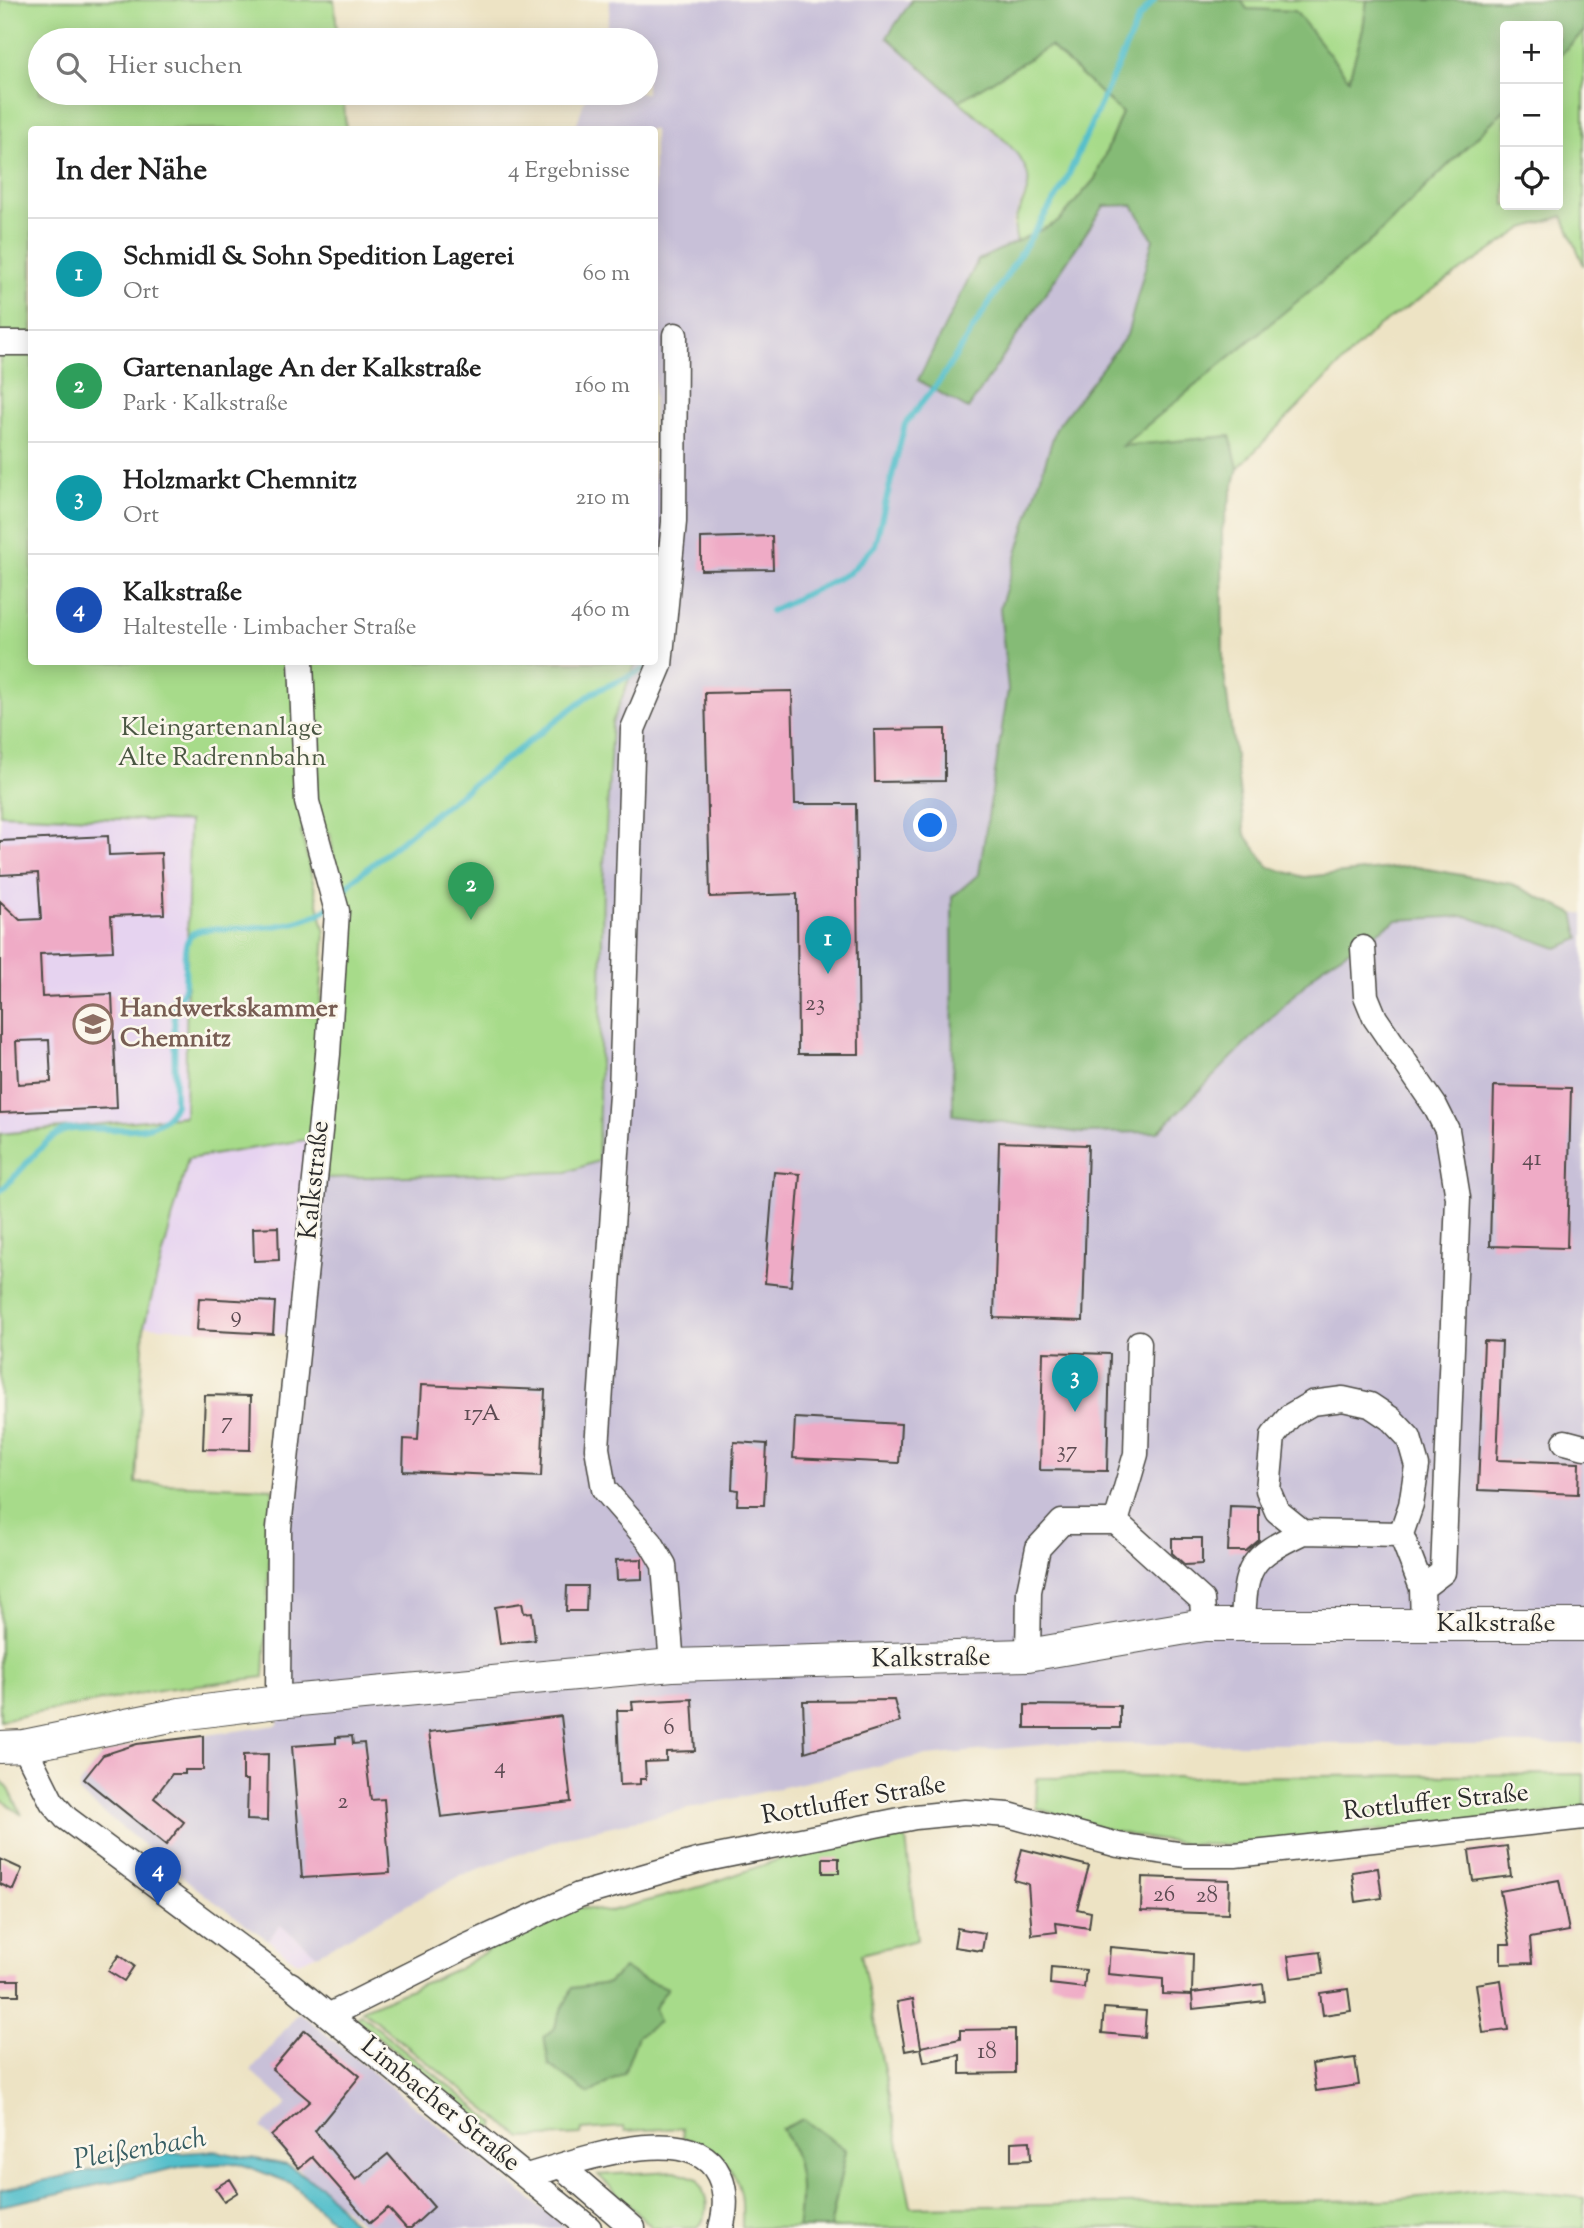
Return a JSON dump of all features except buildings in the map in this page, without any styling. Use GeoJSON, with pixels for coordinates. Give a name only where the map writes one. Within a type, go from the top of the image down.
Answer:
{"type":"FeatureCollection","features":[{"type":"Feature","properties":{"kind":"main road","name":"Kalkstraße"},"geometry":{"type":"LineString","coordinates":[[12,1746],[180,1714],[278,1702],[672,1665],[1028,1655],[1204,1625],[1584,1625]]}},
{"type":"Feature","properties":{"kind":"street"},"geometry":{"type":"LineString","coordinates":[[672,1665],[664,1565],[651,1543],[604,1489],[597,1448],[621,1094],[633,729],[660,665],[674,523],[675,335]]}},
{"type":"Feature","properties":{"kind":"street"},"geometry":{"type":"LineString","coordinates":[[0,343],[28,343]]}},
{"type":"Feature","properties":{"kind":"street","name":"Kalkstraße"},"geometry":{"type":"LineString","coordinates":[[278,1702],[279,1528],[328,1054],[332,900],[307,802],[301,665]]}},
{"type":"Feature","properties":{"kind":"street"},"geometry":{"type":"LineString","coordinates":[[1363,948],[1366,996],[1375,1018],[1447,1130],[1458,1198],[1443,1572],[1422,1588]]}},
{"type":"Feature","properties":{"kind":"street"},"geometry":{"type":"LineString","coordinates":[[1116,1522],[1136,1454],[1139,1343]]}},
{"type":"Feature","properties":{"kind":"street"},"geometry":{"type":"LineString","coordinates":[[1303,1532],[1277,1511],[1268,1490],[1273,1436],[1290,1416],[1312,1403],[1343,1399],[1370,1405],[1391,1419],[1409,1438],[1417,1466],[1411,1505],[1401,1534],[1422,1588],[1423,1624]]}},
{"type":"Feature","properties":{"kind":"street"},"geometry":{"type":"LineString","coordinates":[[1028,1655],[1029,1591],[1038,1548],[1062,1522],[1116,1522],[1202,1600],[1204,1625]]}},
{"type":"Feature","properties":{"kind":"street"},"geometry":{"type":"LineString","coordinates":[[1243,1625],[1245,1577],[1250,1566],[1279,1544],[1303,1532],[1401,1534]]}},
{"type":"Feature","properties":{"kind":"street","name":"Limbacher Straße"},"geometry":{"type":"LineString","coordinates":[[12,1746],[66,1818],[330,2015],[589,2228]]}},
{"type":"Feature","properties":{"kind":"street","name":"Rottluffer Straße"},"geometry":{"type":"LineString","coordinates":[[330,2015],[459,1950],[579,1895],[697,1861],[915,1817],[965,1812],[1009,1815],[1118,1845],[1185,1855],[1235,1855],[1584,1817]]}},
{"type":"Feature","properties":{"kind":"street"},"geometry":{"type":"LineString","coordinates":[[527,2176],[593,2155],[674,2146],[689,2149],[714,2164],[723,2183],[725,2208],[720,2228]]}},
{"type":"Feature","properties":{"kind":"street"},"geometry":{"type":"LineString","coordinates":[[561,2166],[633,2228]]}},
{"type":"Feature","properties":{"kind":"shaded area"},"geometry":{"type":"Polygon","coordinates":[[[610,0],[912,0],[887,38],[1022,157],[1029,184],[1012,224],[1017,242],[978,260],[919,380],[968,409],[1104,206],[1133,205],[1153,239],[1127,335],[1056,429],[1000,608],[1008,690],[979,874],[952,897],[1158,1132],[1323,966],[1397,920],[1466,916],[1557,948],[1580,939],[1574,914],[1584,913],[1584,1744],[1051,1744],[917,1757],[572,1835],[462,1875],[317,1954],[280,1925],[268,1940],[204,1894],[79,1793],[79,1785],[102,1755],[128,1746],[278,1725],[279,1528],[325,1178],[567,1172],[598,1160],[603,882],[612,723],[635,665],[658,665],[658,126],[576,126],[583,105],[658,105],[658,28],[606,28],[610,0]]]}},
{"type":"Feature","properties":{"kind":"shaded area","name":"Handwerkskammer Chemnitz"},"geometry":{"type":"Polygon","coordinates":[[[0,814],[189,822],[185,1116],[0,1134],[0,814]]]}},
{"type":"Feature","properties":{"kind":"shaded area"},"geometry":{"type":"Polygon","coordinates":[[[311,1139],[291,1335],[144,1326],[188,1159],[311,1139]]]}},
{"type":"Feature","properties":{"kind":"shaded area"},"geometry":{"type":"Polygon","coordinates":[[[280,1925],[317,1954],[298,1963],[268,1940],[280,1925]]]}},
{"type":"Feature","properties":{"kind":"shaded area"},"geometry":{"type":"Polygon","coordinates":[[[299,2012],[567,2228],[367,2228],[299,2170],[261,2127],[288,2104],[251,2071],[299,2012]]]}},
{"type":"Feature","properties":{"kind":"green space","name":"Kleingartenanlage Alte Radrennbahn"},"geometry":{"type":"Polygon","coordinates":[[[0,0],[334,0],[337,28],[28,28],[28,105],[344,105],[346,126],[28,126],[28,665],[635,665],[612,723],[603,882],[598,1161],[567,1172],[325,1178],[338,887],[330,833],[301,831],[325,933],[311,1139],[188,1159],[144,1326],[136,1483],[273,1488],[264,1677],[165,1689],[0,1720],[0,1134],[185,1116],[189,822],[0,814],[0,0]]]}},
{"type":"Feature","properties":{"kind":"green space"},"geometry":{"type":"Polygon","coordinates":[[[912,0],[1241,0],[1247,9],[1295,11],[1349,79],[1363,29],[1367,0],[1584,0],[1584,31],[1563,52],[1563,21],[1500,21],[1500,114],[1375,237],[1122,446],[1230,436],[1238,468],[1222,530],[1223,665],[1245,834],[1269,867],[1304,877],[1411,866],[1512,884],[1574,914],[1580,939],[1557,948],[1466,916],[1397,920],[1323,966],[1158,1132],[1081,1133],[953,1115],[952,897],[979,874],[1008,690],[1000,608],[1056,428],[1127,335],[1153,239],[1133,205],[1104,206],[968,409],[918,380],[978,260],[1058,222],[1095,179],[1122,113],[1050,46],[959,101],[887,37],[912,0]]]}},
{"type":"Feature","properties":{"kind":"green space"},"geometry":{"type":"Polygon","coordinates":[[[1241,0],[1367,0],[1363,29],[1349,80],[1295,11],[1247,9],[1241,0]]]}},
{"type":"Feature","properties":{"kind":"green space"},"geometry":{"type":"Polygon","coordinates":[[[1584,31],[1584,266],[1563,216],[1524,228],[1375,329],[1238,468],[1230,436],[1121,446],[1375,237],[1500,114],[1500,210],[1563,210],[1563,52],[1584,31]]]}},
{"type":"Feature","properties":{"kind":"green space"},"geometry":{"type":"Polygon","coordinates":[[[1050,46],[1122,113],[1095,179],[1058,222],[1017,242],[1015,225],[1026,194],[1028,174],[1023,163],[1003,139],[959,101],[1050,46]]]}},
{"type":"Feature","properties":{"kind":"green space"},"geometry":{"type":"Polygon","coordinates":[[[1584,1774],[1584,1810],[1234,1845],[1181,1843],[1133,1836],[1036,1808],[1037,1778],[1584,1774]]]}},
{"type":"Feature","properties":{"kind":"green space"},"geometry":{"type":"Polygon","coordinates":[[[0,1779],[9,1789],[22,1815],[0,1799],[0,1779]]]}},
{"type":"Feature","properties":{"kind":"green space"},"geometry":{"type":"Polygon","coordinates":[[[905,1829],[917,1940],[861,1954],[911,2207],[1389,2200],[1499,2189],[1584,2198],[1584,2228],[830,2228],[846,2150],[782,2129],[798,2165],[798,2228],[742,2228],[741,2194],[733,2174],[712,2150],[703,2144],[683,2138],[682,2128],[625,2131],[624,2127],[582,2130],[581,2135],[522,2138],[362,2010],[461,1967],[520,1930],[579,1907],[607,1912],[703,1886],[803,1851],[905,1829]]]}},
{"type":"Feature","properties":{"kind":"green space"},"geometry":{"type":"Polygon","coordinates":[[[624,1968],[640,1978],[668,1988],[654,2008],[659,2022],[638,2036],[624,2073],[589,2094],[549,2065],[544,2036],[555,2028],[572,1988],[608,1983],[624,1968]]]}},
{"type":"Feature","properties":{"kind":"green space"},"geometry":{"type":"Polygon","coordinates":[[[360,2014],[496,2124],[492,2129],[356,2019],[360,2014]]]}},
{"type":"Feature","properties":{"kind":"green space"},"geometry":{"type":"Polygon","coordinates":[[[803,2119],[846,2150],[830,2228],[797,2228],[799,2177],[794,2152],[782,2129],[803,2119]]]}},
{"type":"Feature","properties":{"kind":"green space"},"geometry":{"type":"Polygon","coordinates":[[[675,2171],[698,2179],[704,2192],[707,2210],[698,2228],[653,2228],[598,2175],[675,2171]]]}},
{"type":"Feature","properties":{"kind":"water"},"geometry":{"type":"Polygon","coordinates":[[[214,2151],[287,2165],[321,2186],[358,2228],[340,2228],[291,2183],[238,2163],[184,2166],[0,2206],[0,2190],[167,2154],[214,2151]]]}},
{"type":"Feature","properties":{"kind":"waterway"},"geometry":{"type":"LineString","coordinates":[[771,611],[849,573],[875,545],[905,424],[941,379],[1064,185],[1139,18],[1154,0]]}},
{"type":"Feature","properties":{"kind":"waterway"},"geometry":{"type":"LineString","coordinates":[[339,898],[353,880],[438,811],[594,692],[645,669]]}},
{"type":"Feature","properties":{"kind":"waterway"},"geometry":{"type":"LineString","coordinates":[[0,1191],[59,1133],[81,1129],[142,1128],[156,1124],[167,1116],[175,1104],[174,998],[181,996],[184,989],[185,952],[191,935],[202,930],[250,928],[301,921],[329,907]]}},
{"type":"Feature","properties":{"kind":"place","name":"Gartenanlage An der Kalkstraße"},"geometry":{"type":"Point","coordinates":[471,920]}},
{"type":"Feature","properties":{"kind":"place","name":"Schmidl & Sohn Spedition Lagerei"},"geometry":{"type":"Point","coordinates":[828,974]}},
{"type":"Feature","properties":{"kind":"place","name":"Handwerkskammer Chemnitz"},"geometry":{"type":"Point","coordinates":[93,1024]}},
{"type":"Feature","properties":{"kind":"place","name":"Holzmarkt Chemnitz"},"geometry":{"type":"Point","coordinates":[1075,1412]}},
{"type":"Feature","properties":{"kind":"place","name":"Kalkstraße"},"geometry":{"type":"Point","coordinates":[158,1905]}},
{"type":"Feature","properties":{"kind":"water label","name":"Pleißenbach"},"geometry":{"type":"Point","coordinates":[140,2150]}}]}
